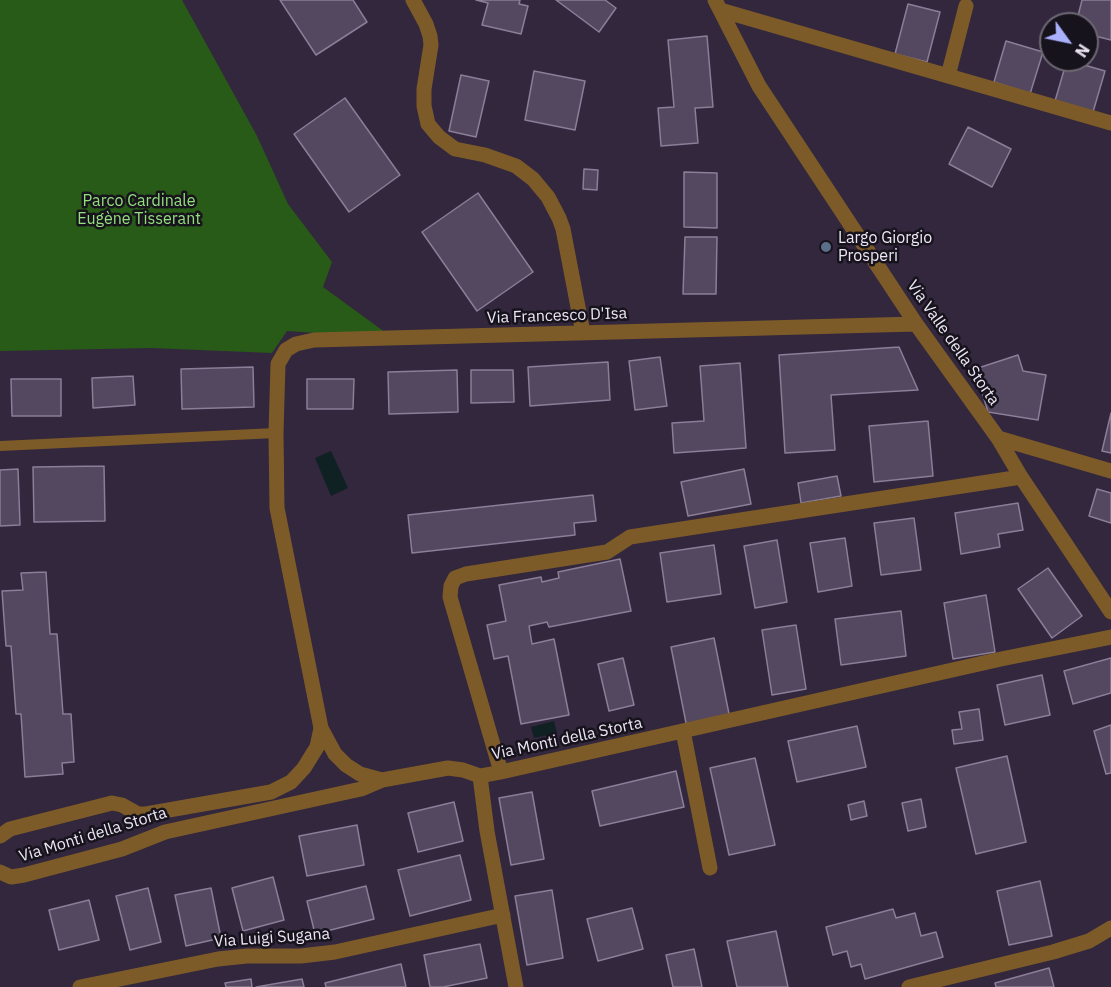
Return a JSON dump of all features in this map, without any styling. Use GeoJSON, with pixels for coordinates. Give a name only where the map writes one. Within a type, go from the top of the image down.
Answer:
{"type":"FeatureCollection","features":[{"type":"Feature","properties":{"kind":"street"},"geometry":{"type":"LineString","coordinates":[[413,0],[430,36],[431,45],[424,89],[425,116],[428,124],[439,137],[455,149],[484,154],[516,166],[533,179],[548,196],[560,218],[563,229],[583,333]]}},
{"type":"Feature","properties":{"kind":"street"},"geometry":{"type":"LineString","coordinates":[[718,5],[948,76],[1111,123]]}},
{"type":"Feature","properties":{"kind":"street","name":"Via Valle della Storta"},"geometry":{"type":"LineString","coordinates":[[718,5],[759,86],[916,324],[998,438],[1021,477],[1111,612]]}},
{"type":"Feature","properties":{"kind":"street"},"geometry":{"type":"LineString","coordinates":[[948,76],[966,6]]}},
{"type":"Feature","properties":{"kind":"street","name":"Via Francesco D'Isa"},"geometry":{"type":"LineString","coordinates":[[321,728],[297,604],[279,527],[276,495],[279,360],[290,347],[314,340],[916,324]]}},
{"type":"Feature","properties":{"kind":"street"},"geometry":{"type":"LineString","coordinates":[[998,438],[1111,471]]}},
{"type":"Feature","properties":{"kind":"street"},"geometry":{"type":"LineString","coordinates":[[501,772],[450,597],[451,586],[455,578],[466,574],[607,552],[630,537],[1021,477]]}},
{"type":"Feature","properties":{"kind":"street","name":"Via Monti della Storta"},"geometry":{"type":"LineString","coordinates":[[0,872],[11,877],[24,875],[122,849],[178,829],[361,789],[382,780],[448,768],[480,776],[501,772],[1001,659],[1111,637]]}},
{"type":"Feature","properties":{"kind":"street"},"geometry":{"type":"LineString","coordinates":[[321,728],[335,754],[346,765],[360,774],[382,780]]}},
{"type":"Feature","properties":{"kind":"street","name":"Via Monti della Storta"},"geometry":{"type":"LineString","coordinates":[[0,836],[10,829],[112,803],[142,815],[271,792],[291,782],[304,768],[317,747],[321,728]]}},
{"type":"Feature","properties":{"kind":"street"},"geometry":{"type":"LineString","coordinates":[[683,731],[710,868]]}},
{"type":"Feature","properties":{"kind":"street"},"geometry":{"type":"LineString","coordinates":[[480,776],[487,831],[516,987]]}},
{"type":"Feature","properties":{"kind":"street","name":"Via Luigi Sugana"},"geometry":{"type":"LineString","coordinates":[[80,987],[218,958],[301,956],[335,952],[503,915]]}},
{"type":"Feature","properties":{"kind":"street"},"geometry":{"type":"LineString","coordinates":[[909,987],[1053,952],[1089,941],[1111,928]]}},
{"type":"Feature","properties":{"kind":"lane"},"geometry":{"type":"LineString","coordinates":[[0,446],[276,433]]}},
{"type":"Feature","properties":{"kind":"green space","name":"Parco Cardinale Eugène Tisserant"},"geometry":{"type":"Polygon","coordinates":[[[0,0],[182,0],[257,136],[288,204],[332,262],[323,287],[393,338],[287,331],[272,353],[151,348],[0,351],[0,0]]]}},
{"type":"Feature","properties":{"kind":"shaded area"},"geometry":{"type":"Polygon","coordinates":[[[331,451],[348,488],[331,496],[315,458],[331,451]]]}},
{"type":"Feature","properties":{"kind":"shaded area"},"geometry":{"type":"Polygon","coordinates":[[[554,721],[557,733],[534,738],[531,727],[554,721]]]}},
{"type":"Feature","properties":{"kind":"building"},"geometry":{"type":"Polygon","coordinates":[[[280,0],[353,0],[367,22],[316,55],[280,0]]]}},
{"type":"Feature","properties":{"kind":"building"},"geometry":{"type":"Polygon","coordinates":[[[476,0],[520,0],[519,4],[528,6],[521,34],[482,25],[488,3],[476,0]]]}},
{"type":"Feature","properties":{"kind":"building"},"geometry":{"type":"Polygon","coordinates":[[[556,0],[605,0],[616,8],[599,32],[556,0]]]}},
{"type":"Feature","properties":{"kind":"building"},"geometry":{"type":"Polygon","coordinates":[[[1082,0],[1111,0],[1111,40],[1099,37],[1099,12],[1079,12],[1082,0]]]}},
{"type":"Feature","properties":{"kind":"building"},"geometry":{"type":"Polygon","coordinates":[[[908,4],[940,12],[927,62],[895,54],[908,4]]]}},
{"type":"Feature","properties":{"kind":"building"},"geometry":{"type":"Polygon","coordinates":[[[707,36],[713,107],[695,108],[698,143],[661,146],[658,108],[674,107],[668,40],[707,36]]]}},
{"type":"Feature","properties":{"kind":"building"},"geometry":{"type":"Polygon","coordinates":[[[1006,41],[1039,51],[1039,65],[1030,94],[994,82],[1006,41]]]}},
{"type":"Feature","properties":{"kind":"building"},"geometry":{"type":"Polygon","coordinates":[[[1099,69],[1105,71],[1093,112],[1055,101],[1063,72],[1099,72],[1099,69]]]}},
{"type":"Feature","properties":{"kind":"building"},"geometry":{"type":"Polygon","coordinates":[[[534,71],[585,81],[575,130],[525,120],[534,71]]]}},
{"type":"Feature","properties":{"kind":"building"},"geometry":{"type":"Polygon","coordinates":[[[461,75],[489,81],[476,137],[449,131],[461,75]]]}},
{"type":"Feature","properties":{"kind":"building"},"geometry":{"type":"Polygon","coordinates":[[[345,98],[400,175],[349,212],[294,134],[345,98]]]}},
{"type":"Feature","properties":{"kind":"building"},"geometry":{"type":"Polygon","coordinates":[[[968,127],[1011,149],[992,187],[949,164],[968,127]]]}},
{"type":"Feature","properties":{"kind":"building"},"geometry":{"type":"Polygon","coordinates":[[[584,169],[598,170],[597,190],[583,189],[584,169]]]}},
{"type":"Feature","properties":{"kind":"building"},"geometry":{"type":"Polygon","coordinates":[[[684,172],[717,173],[717,228],[684,227],[684,172]]]}},
{"type":"Feature","properties":{"kind":"building"},"geometry":{"type":"Polygon","coordinates":[[[478,193],[533,272],[477,311],[422,232],[478,193]]]}},
{"type":"Feature","properties":{"kind":"building"},"geometry":{"type":"Polygon","coordinates":[[[685,237],[717,237],[716,294],[683,294],[685,237]]]}},
{"type":"Feature","properties":{"kind":"building"},"geometry":{"type":"Polygon","coordinates":[[[899,347],[918,390],[831,395],[835,450],[785,453],[779,355],[899,347]]]}},
{"type":"Feature","properties":{"kind":"building"},"geometry":{"type":"Polygon","coordinates":[[[1018,355],[1023,371],[1046,375],[1038,420],[988,412],[975,369],[1018,355]]]}},
{"type":"Feature","properties":{"kind":"building"},"geometry":{"type":"Polygon","coordinates":[[[660,357],[667,406],[635,410],[629,361],[660,357]]]}},
{"type":"Feature","properties":{"kind":"building"},"geometry":{"type":"Polygon","coordinates":[[[608,362],[610,400],[530,406],[528,367],[608,362]]]}},
{"type":"Feature","properties":{"kind":"building"},"geometry":{"type":"Polygon","coordinates":[[[740,363],[746,448],[674,453],[672,423],[704,421],[700,366],[740,363]]]}},
{"type":"Feature","properties":{"kind":"building"},"geometry":{"type":"Polygon","coordinates":[[[253,367],[254,407],[182,409],[181,369],[253,367]]]}},
{"type":"Feature","properties":{"kind":"building"},"geometry":{"type":"Polygon","coordinates":[[[457,370],[458,412],[389,414],[388,372],[457,370]]]}},
{"type":"Feature","properties":{"kind":"building"},"geometry":{"type":"Polygon","coordinates":[[[471,370],[513,370],[514,402],[471,403],[471,370]]]}},
{"type":"Feature","properties":{"kind":"building"},"geometry":{"type":"Polygon","coordinates":[[[133,376],[135,405],[93,408],[92,378],[133,376]]]}},
{"type":"Feature","properties":{"kind":"building"},"geometry":{"type":"Polygon","coordinates":[[[11,379],[61,379],[61,416],[12,416],[11,379]]]}},
{"type":"Feature","properties":{"kind":"building"},"geometry":{"type":"Polygon","coordinates":[[[307,379],[354,379],[353,409],[307,409],[307,379]]]}},
{"type":"Feature","properties":{"kind":"building"},"geometry":{"type":"Polygon","coordinates":[[[1111,413],[1111,453],[1102,451],[1111,413]]]}},
{"type":"Feature","properties":{"kind":"building"},"geometry":{"type":"Polygon","coordinates":[[[928,421],[933,476],[874,482],[869,426],[928,421]]]}},
{"type":"Feature","properties":{"kind":"building"},"geometry":{"type":"Polygon","coordinates":[[[104,466],[105,521],[34,522],[33,467],[104,466]]]}},
{"type":"Feature","properties":{"kind":"building"},"geometry":{"type":"Polygon","coordinates":[[[18,469],[20,525],[0,526],[0,470],[18,469]]]}},
{"type":"Feature","properties":{"kind":"building"},"geometry":{"type":"Polygon","coordinates":[[[744,469],[751,504],[688,516],[681,482],[744,469]]]}},
{"type":"Feature","properties":{"kind":"building"},"geometry":{"type":"Polygon","coordinates":[[[837,476],[841,496],[801,503],[798,483],[837,476]]]}},
{"type":"Feature","properties":{"kind":"building"},"geometry":{"type":"Polygon","coordinates":[[[1097,489],[1111,493],[1111,523],[1089,516],[1097,489]]]}},
{"type":"Feature","properties":{"kind":"building"},"geometry":{"type":"Polygon","coordinates":[[[593,495],[596,521],[574,523],[575,535],[412,553],[408,515],[593,495]]]}},
{"type":"Feature","properties":{"kind":"building"},"geometry":{"type":"Polygon","coordinates":[[[1018,503],[1023,530],[998,534],[1000,547],[961,554],[955,513],[1018,503]]]}},
{"type":"Feature","properties":{"kind":"building"},"geometry":{"type":"Polygon","coordinates":[[[914,518],[921,570],[881,575],[874,523],[914,518]]]}},
{"type":"Feature","properties":{"kind":"building"},"geometry":{"type":"Polygon","coordinates":[[[845,538],[852,586],[818,592],[810,543],[845,538]]]}},
{"type":"Feature","properties":{"kind":"building"},"geometry":{"type":"Polygon","coordinates":[[[777,540],[787,602],[755,608],[744,546],[777,540]]]}},
{"type":"Feature","properties":{"kind":"building"},"geometry":{"type":"Polygon","coordinates":[[[714,545],[721,594],[667,602],[660,553],[714,545]]]}},
{"type":"Feature","properties":{"kind":"building"},"geometry":{"type":"Polygon","coordinates":[[[620,559],[631,611],[549,627],[547,622],[529,626],[532,644],[554,639],[569,715],[521,724],[508,656],[494,659],[487,625],[506,621],[499,585],[541,577],[542,582],[559,578],[558,572],[620,559]]]}},
{"type":"Feature","properties":{"kind":"building"},"geometry":{"type":"Polygon","coordinates":[[[1048,568],[1082,616],[1052,638],[1018,589],[1048,568]]]}},
{"type":"Feature","properties":{"kind":"building"},"geometry":{"type":"Polygon","coordinates":[[[46,572],[50,634],[57,634],[63,714],[71,714],[74,762],[62,763],[63,774],[25,777],[21,714],[16,714],[11,646],[6,646],[2,591],[23,590],[21,573],[46,572]]]}},
{"type":"Feature","properties":{"kind":"building"},"geometry":{"type":"Polygon","coordinates":[[[986,595],[995,652],[953,659],[944,603],[986,595]]]}},
{"type":"Feature","properties":{"kind":"building"},"geometry":{"type":"Polygon","coordinates":[[[901,611],[906,656],[841,665],[835,619],[901,611]]]}},
{"type":"Feature","properties":{"kind":"building"},"geometry":{"type":"Polygon","coordinates":[[[796,625],[806,689],[772,695],[762,630],[796,625]]]}},
{"type":"Feature","properties":{"kind":"building"},"geometry":{"type":"Polygon","coordinates":[[[714,638],[730,719],[687,728],[671,647],[714,638]]]}},
{"type":"Feature","properties":{"kind":"building"},"geometry":{"type":"Polygon","coordinates":[[[623,658],[634,705],[609,711],[598,664],[623,658]]]}},
{"type":"Feature","properties":{"kind":"building"},"geometry":{"type":"Polygon","coordinates":[[[1111,658],[1111,693],[1073,704],[1064,671],[1111,658]]]}},
{"type":"Feature","properties":{"kind":"building"},"geometry":{"type":"Polygon","coordinates":[[[1042,675],[1050,715],[1005,725],[997,685],[1042,675]]]}},
{"type":"Feature","properties":{"kind":"building"},"geometry":{"type":"Polygon","coordinates":[[[979,709],[983,740],[954,744],[952,730],[962,729],[959,712],[979,709]]]}},
{"type":"Feature","properties":{"kind":"building"},"geometry":{"type":"Polygon","coordinates":[[[1111,725],[1111,773],[1106,774],[1094,731],[1111,725]]]}},
{"type":"Feature","properties":{"kind":"building"},"geometry":{"type":"Polygon","coordinates":[[[857,726],[866,767],[797,782],[788,741],[857,726]]]}},
{"type":"Feature","properties":{"kind":"building"},"geometry":{"type":"Polygon","coordinates":[[[1007,756],[1026,842],[976,854],[956,768],[1007,756]]]}},
{"type":"Feature","properties":{"kind":"building"},"geometry":{"type":"Polygon","coordinates":[[[755,758],[775,845],[729,855],[710,768],[755,758]]]}},
{"type":"Feature","properties":{"kind":"building"},"geometry":{"type":"Polygon","coordinates":[[[676,771],[684,807],[600,826],[592,791],[676,771]]]}},
{"type":"Feature","properties":{"kind":"building"},"geometry":{"type":"Polygon","coordinates":[[[532,792],[544,859],[511,865],[499,798],[532,792]]]}},
{"type":"Feature","properties":{"kind":"building"},"geometry":{"type":"Polygon","coordinates":[[[921,799],[926,827],[908,831],[902,803],[921,799]]]}},
{"type":"Feature","properties":{"kind":"building"},"geometry":{"type":"Polygon","coordinates":[[[864,801],[867,816],[851,820],[848,805],[864,801]]]}},
{"type":"Feature","properties":{"kind":"building"},"geometry":{"type":"Polygon","coordinates":[[[454,802],[463,841],[418,852],[408,813],[454,802]]]}},
{"type":"Feature","properties":{"kind":"building"},"geometry":{"type":"Polygon","coordinates":[[[357,825],[364,865],[307,876],[299,836],[357,825]]]}},
{"type":"Feature","properties":{"kind":"building"},"geometry":{"type":"Polygon","coordinates":[[[460,855],[471,900],[410,916],[398,870],[460,855]]]}},
{"type":"Feature","properties":{"kind":"building"},"geometry":{"type":"Polygon","coordinates":[[[273,877],[284,920],[243,931],[232,888],[273,877]]]}},
{"type":"Feature","properties":{"kind":"building"},"geometry":{"type":"Polygon","coordinates":[[[1040,881],[1052,936],[1009,945],[997,891],[1040,881]]]}},
{"type":"Feature","properties":{"kind":"building"},"geometry":{"type":"Polygon","coordinates":[[[366,886],[374,919],[315,934],[307,901],[366,886]]]}},
{"type":"Feature","properties":{"kind":"building"},"geometry":{"type":"Polygon","coordinates":[[[148,888],[161,942],[130,950],[116,896],[148,888]]]}},
{"type":"Feature","properties":{"kind":"building"},"geometry":{"type":"Polygon","coordinates":[[[211,888],[221,938],[186,946],[175,895],[211,888]]]}},
{"type":"Feature","properties":{"kind":"building"},"geometry":{"type":"Polygon","coordinates":[[[552,890],[563,958],[527,965],[515,896],[552,890]]]}},
{"type":"Feature","properties":{"kind":"building"},"geometry":{"type":"Polygon","coordinates":[[[89,900],[99,940],[59,950],[49,910],[89,900]]]}},
{"type":"Feature","properties":{"kind":"building"},"geometry":{"type":"Polygon","coordinates":[[[632,908],[643,949],[598,961],[587,919],[632,908]]]}},
{"type":"Feature","properties":{"kind":"building"},"geometry":{"type":"Polygon","coordinates":[[[893,909],[896,918],[915,913],[921,936],[936,932],[943,957],[865,979],[861,964],[851,967],[847,951],[833,955],[826,927],[893,909]]]}},
{"type":"Feature","properties":{"kind":"building"},"geometry":{"type":"Polygon","coordinates":[[[776,931],[788,987],[737,987],[727,941],[776,931]]]}},
{"type":"Feature","properties":{"kind":"building"},"geometry":{"type":"Polygon","coordinates":[[[480,944],[487,978],[443,987],[430,987],[424,955],[480,944]]]}},
{"type":"Feature","properties":{"kind":"building"},"geometry":{"type":"Polygon","coordinates":[[[694,949],[702,987],[673,987],[666,955],[694,949]]]}},
{"type":"Feature","properties":{"kind":"building"},"geometry":{"type":"Polygon","coordinates":[[[401,964],[406,987],[326,987],[325,983],[401,964]]]}},
{"type":"Feature","properties":{"kind":"building"},"geometry":{"type":"Polygon","coordinates":[[[1049,968],[1054,987],[996,987],[995,983],[1049,968]]]}},
{"type":"Feature","properties":{"kind":"building"},"geometry":{"type":"Polygon","coordinates":[[[251,979],[252,987],[226,987],[225,983],[251,979]]]}},
{"type":"Feature","properties":{"kind":"building"},"geometry":{"type":"Polygon","coordinates":[[[302,979],[304,987],[256,987],[302,979]]]}},
{"type":"Feature","properties":{"kind":"place","name":"Largo Giorgio Prosperi"},"geometry":{"type":"Point","coordinates":[826,247]}}]}
